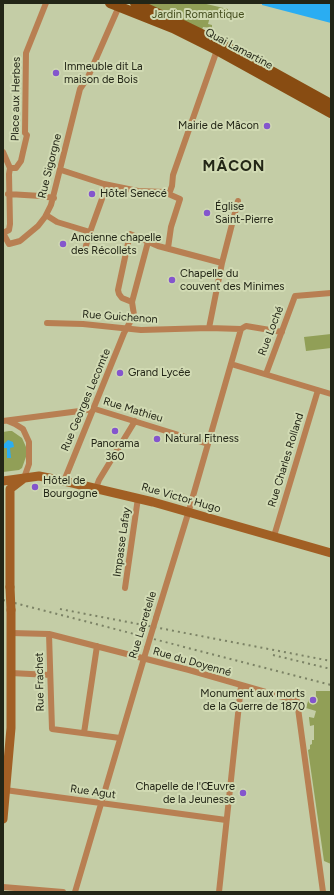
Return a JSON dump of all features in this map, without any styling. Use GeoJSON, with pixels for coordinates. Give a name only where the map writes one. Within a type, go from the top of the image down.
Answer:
{"type":"FeatureCollection","features":[{"type":"Feature","properties":{"kind":"main road","name":"Quai Lamartine"},"geometry":{"type":"LineString","coordinates":[[110,3],[120,5],[173,28],[217,50],[331,113]]}},
{"type":"Feature","properties":{"kind":"main road","name":"Quai Lamartine"},"geometry":{"type":"LineString","coordinates":[[135,3],[228,47],[331,104]]}},
{"type":"Feature","properties":{"kind":"street","name":"Place aux Herbes"},"geometry":{"type":"LineString","coordinates":[[10,168],[16,168],[21,161],[27,136],[25,133],[26,53],[46,3]]}},
{"type":"Feature","properties":{"kind":"street","name":"Rue Sigorgne"},"geometry":{"type":"LineString","coordinates":[[6,204],[9,230],[3,233],[9,244],[20,241],[33,231],[46,215],[54,198],[80,89],[89,76],[120,5]]}},
{"type":"Feature","properties":{"kind":"street"},"geometry":{"type":"LineString","coordinates":[[169,194],[172,186],[173,175],[217,50]]}},
{"type":"Feature","properties":{"kind":"street"},"geometry":{"type":"LineString","coordinates":[[3,152],[10,168],[6,181],[8,194],[6,204]]}},
{"type":"Feature","properties":{"kind":"street"},"geometry":{"type":"LineString","coordinates":[[61,170],[138,192],[164,192],[180,199],[171,227],[168,248]]}},
{"type":"Feature","properties":{"kind":"street"},"geometry":{"type":"LineString","coordinates":[[85,248],[107,184]]}},
{"type":"Feature","properties":{"kind":"street"},"geometry":{"type":"LineString","coordinates":[[8,194],[54,198]]}},
{"type":"Feature","properties":{"kind":"street"},"geometry":{"type":"LineString","coordinates":[[209,328],[222,263],[238,201]]}},
{"type":"Feature","properties":{"kind":"street"},"geometry":{"type":"LineString","coordinates":[[46,215],[57,222],[90,232]]}},
{"type":"Feature","properties":{"kind":"street"},"geometry":{"type":"LineString","coordinates":[[148,242],[132,302],[122,298],[118,290],[130,234],[158,246],[222,263]]}},
{"type":"Feature","properties":{"kind":"street","name":"Rue Loché"},"geometry":{"type":"LineString","coordinates":[[266,374],[295,296],[331,293]]}},
{"type":"Feature","properties":{"kind":"street","name":"Rue Georges Lecomte"},"geometry":{"type":"LineString","coordinates":[[64,480],[127,328],[134,315],[132,302]]}},
{"type":"Feature","properties":{"kind":"street","name":"Rue Guichenon"},"geometry":{"type":"LineString","coordinates":[[47,323],[83,324],[141,330],[209,328],[241,329],[246,326],[282,332]]}},
{"type":"Feature","properties":{"kind":"street","name":"Rue Lacretelle"},"geometry":{"type":"LineString","coordinates":[[75,892],[232,364],[241,329]]}},
{"type":"Feature","properties":{"kind":"street"},"geometry":{"type":"LineString","coordinates":[[232,364],[331,394]]}},
{"type":"Feature","properties":{"kind":"street","name":"Rue Charles Rolland"},"geometry":{"type":"LineString","coordinates":[[274,536],[318,390]]}},
{"type":"Feature","properties":{"kind":"street","name":"Rue Mathieu"},"geometry":{"type":"LineString","coordinates":[[4,421],[93,409],[208,444]]}},
{"type":"Feature","properties":{"kind":"street"},"geometry":{"type":"LineString","coordinates":[[3,819],[7,715],[11,673],[10,489],[24,478],[29,464],[29,442],[23,429],[15,424],[4,421]]}},
{"type":"Feature","properties":{"kind":"street"},"geometry":{"type":"LineString","coordinates":[[96,488],[99,480],[135,421]]}},
{"type":"Feature","properties":{"kind":"street","name":"Rue Victor Hugo"},"geometry":{"type":"LineString","coordinates":[[3,481],[39,476],[64,480],[138,498],[331,553]]}},
{"type":"Feature","properties":{"kind":"street","name":"Impasse Lafay"},"geometry":{"type":"LineString","coordinates":[[125,588],[138,498]]}},
{"type":"Feature","properties":{"kind":"street","name":"Rue du Doyenné"},"geometry":{"type":"LineString","coordinates":[[11,633],[49,634],[144,658],[297,701],[323,892]]}},
{"type":"Feature","properties":{"kind":"street","name":"Rue Frachet"},"geometry":{"type":"LineString","coordinates":[[49,634],[52,729],[84,733]]}},
{"type":"Feature","properties":{"kind":"street"},"geometry":{"type":"LineString","coordinates":[[97,646],[84,733],[120,738]]}},
{"type":"Feature","properties":{"kind":"street"},"geometry":{"type":"LineString","coordinates":[[11,673],[50,675]]}},
{"type":"Feature","properties":{"kind":"street"},"geometry":{"type":"LineString","coordinates":[[219,892],[241,686]]}},
{"type":"Feature","properties":{"kind":"street","name":"Rue Agut"},"geometry":{"type":"LineString","coordinates":[[5,790],[226,820]]}},
{"type":"Feature","properties":{"kind":"street"},"geometry":{"type":"LineString","coordinates":[[3,887],[63,892]]}},
{"type":"Feature","properties":{"kind":"green space","name":"Jardin Romantique"},"geometry":{"type":"Polygon","coordinates":[[[144,3],[202,3],[228,9],[227,14],[218,15],[216,18],[210,17],[208,24],[212,25],[212,28],[203,27],[202,30],[144,3]]]}},
{"type":"Feature","properties":{"kind":"green space"},"geometry":{"type":"Polygon","coordinates":[[[331,334],[331,348],[306,351],[304,337],[331,334]]]}},
{"type":"Feature","properties":{"kind":"green space"},"geometry":{"type":"Polygon","coordinates":[[[12,431],[22,438],[27,454],[22,468],[19,470],[3,472],[3,432],[12,431]]]}},
{"type":"Feature","properties":{"kind":"green space"},"geometry":{"type":"Polygon","coordinates":[[[316,691],[331,691],[331,864],[324,861],[308,750],[312,744],[312,740],[314,740],[314,725],[310,726],[309,717],[314,718],[316,711],[306,708],[309,698],[316,699],[316,691]]]}},
{"type":"Feature","properties":{"kind":"water"},"geometry":{"type":"Polygon","coordinates":[[[262,3],[331,3],[331,23],[262,5],[262,3]]]}},
{"type":"Feature","properties":{"kind":"water"},"geometry":{"type":"Polygon","coordinates":[[[8,440],[13,442],[14,447],[10,448],[11,458],[7,458],[7,448],[4,448],[4,444],[8,440]]]}},
{"type":"Feature","properties":{"kind":"railway"},"geometry":{"type":"LineString","coordinates":[[3,600],[331,685]]}},
{"type":"Feature","properties":{"kind":"railway"},"geometry":{"type":"LineString","coordinates":[[60,609],[331,661]]}},
{"type":"Feature","properties":{"kind":"railway"},"geometry":{"type":"LineString","coordinates":[[273,655],[331,669]]}},
{"type":"Feature","properties":{"kind":"place","name":"Immeuble dit La maison de Bois"},"geometry":{"type":"Point","coordinates":[56,73]}},
{"type":"Feature","properties":{"kind":"place","name":"Mairie de Mâcon"},"geometry":{"type":"Point","coordinates":[267,126]}},
{"type":"Feature","properties":{"kind":"place","name":"Hôtel Senecé"},"geometry":{"type":"Point","coordinates":[92,194]}},
{"type":"Feature","properties":{"kind":"place","name":"Église Saint-Pierre"},"geometry":{"type":"Point","coordinates":[207,213]}},
{"type":"Feature","properties":{"kind":"place","name":"Ancienne chapelle des Récollets"},"geometry":{"type":"Point","coordinates":[63,244]}},
{"type":"Feature","properties":{"kind":"place","name":"Chapelle du couvent des Minimes"},"geometry":{"type":"Point","coordinates":[172,280]}},
{"type":"Feature","properties":{"kind":"place","name":"Grand Lycée"},"geometry":{"type":"Point","coordinates":[120,373]}},
{"type":"Feature","properties":{"kind":"place","name":"Panorama 360"},"geometry":{"type":"Point","coordinates":[115,431]}},
{"type":"Feature","properties":{"kind":"place","name":"Natural Fitness"},"geometry":{"type":"Point","coordinates":[157,439]}},
{"type":"Feature","properties":{"kind":"place","name":"Hôtel de Bourgogne"},"geometry":{"type":"Point","coordinates":[35,487]}},
{"type":"Feature","properties":{"kind":"place","name":"Monument aux morts de la Guerre de 1870"},"geometry":{"type":"Point","coordinates":[313,700]}},
{"type":"Feature","properties":{"kind":"place","name":"Chapelle de l'Œuvre de la Jeunesse"},"geometry":{"type":"Point","coordinates":[243,793]}},
{"type":"Feature","properties":{"kind":"district","name":"MÂCON"},"geometry":{"type":"Point","coordinates":[234,167]}}]}
